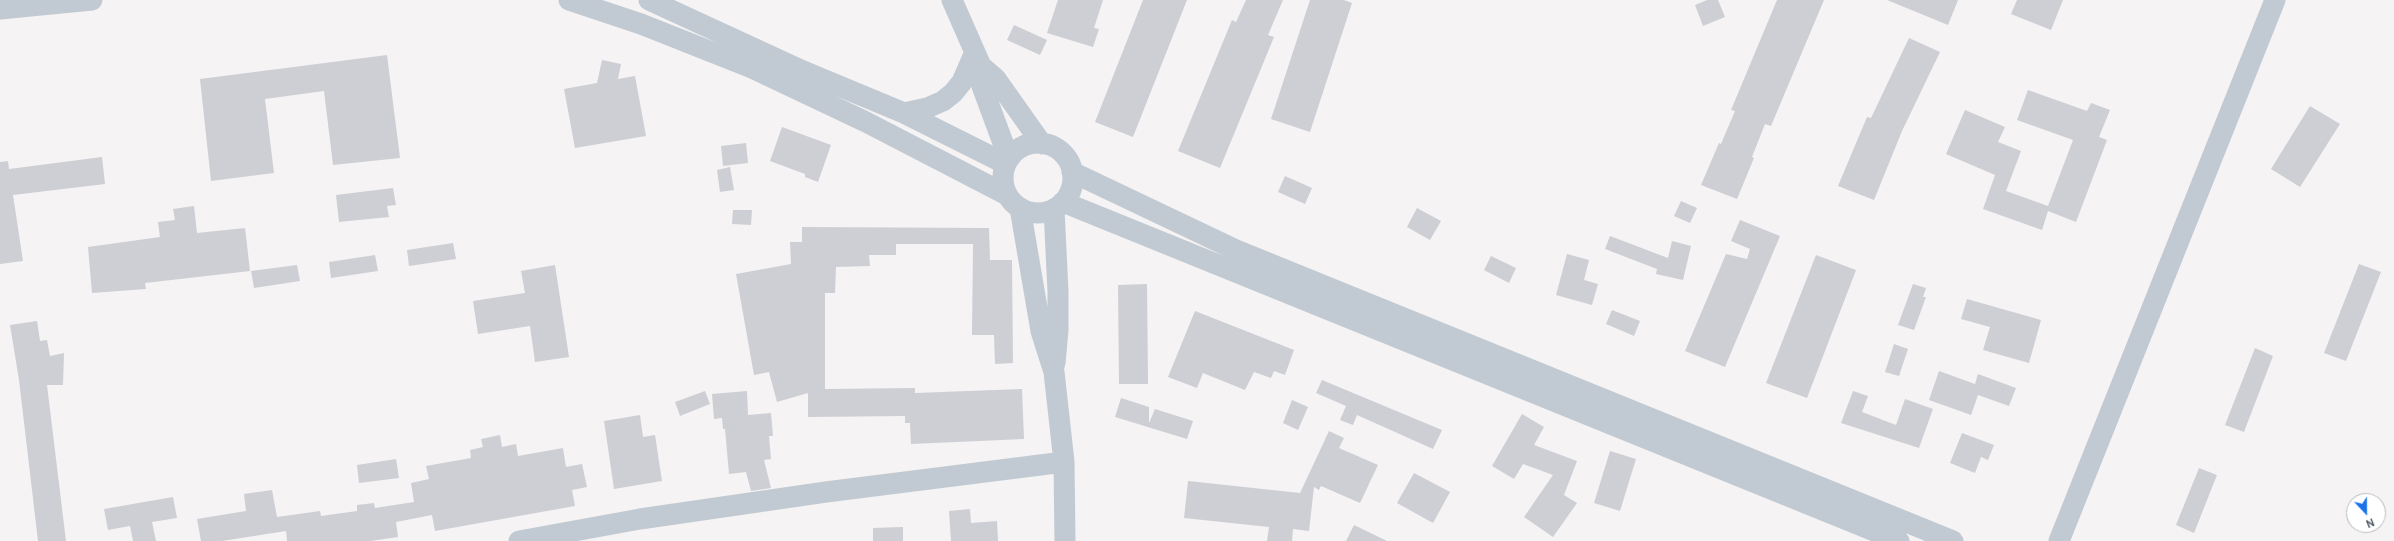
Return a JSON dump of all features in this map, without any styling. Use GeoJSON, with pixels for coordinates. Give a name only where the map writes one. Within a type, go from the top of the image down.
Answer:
{"type":"FeatureCollection","features":[{"type":"Feature","properties":{"kind":"street"},"geometry":{"type":"LineString","coordinates":[[0,9],[92,0]]}},
{"type":"Feature","properties":{"kind":"street"},"geometry":{"type":"LineString","coordinates":[[569,0],[641,24],[752,68],[866,122],[1033,213],[1058,206],[1899,541]]}},
{"type":"Feature","properties":{"kind":"street"},"geometry":{"type":"LineString","coordinates":[[649,0],[796,68],[904,113],[1007,161]]}},
{"type":"Feature","properties":{"kind":"street"},"geometry":{"type":"LineString","coordinates":[[952,0],[978,59],[982,86],[1007,161]]}},
{"type":"Feature","properties":{"kind":"street"},"geometry":{"type":"LineString","coordinates":[[2059,541],[2275,0]]}},
{"type":"Feature","properties":{"kind":"street"},"geometry":{"type":"LineString","coordinates":[[904,113],[927,108],[943,101],[953,93],[978,59]]}},
{"type":"Feature","properties":{"kind":"street"},"geometry":{"type":"LineString","coordinates":[[978,59],[996,79],[1042,144]]}},
{"type":"Feature","properties":{"kind":"street"},"geometry":{"type":"LineString","coordinates":[[1054,372],[1058,330],[1058,206],[1071,188],[1072,172],[1062,153],[1053,147],[1042,144],[1023,147],[1007,161],[1003,174],[1003,185],[1013,202],[1042,331],[1054,372],[1064,462],[1065,541]]}},
{"type":"Feature","properties":{"kind":"street"},"geometry":{"type":"LineString","coordinates":[[1072,172],[1236,250],[1953,541]]}},
{"type":"Feature","properties":{"kind":"street"},"geometry":{"type":"LineString","coordinates":[[519,541],[581,535],[640,519],[826,492],[1064,462]]}},
{"type":"Feature","properties":{"kind":"building"},"geometry":{"type":"Polygon","coordinates":[[[1058,0],[1103,0],[1094,28],[1099,29],[1093,47],[1047,33],[1058,0]]]}},
{"type":"Feature","properties":{"kind":"building"},"geometry":{"type":"Polygon","coordinates":[[[1143,0],[1187,0],[1133,137],[1095,122],[1143,0]]]}},
{"type":"Feature","properties":{"kind":"building"},"geometry":{"type":"Polygon","coordinates":[[[1246,0],[1283,0],[1268,35],[1274,37],[1220,168],[1178,151],[1232,20],[1236,22],[1246,0]]]}},
{"type":"Feature","properties":{"kind":"building"},"geometry":{"type":"Polygon","coordinates":[[[1310,0],[1344,0],[1352,3],[1310,132],[1271,119],[1310,0]]]}},
{"type":"Feature","properties":{"kind":"building"},"geometry":{"type":"Polygon","coordinates":[[[1707,0],[1718,0],[1725,17],[1703,26],[1695,5],[1707,0]]]}},
{"type":"Feature","properties":{"kind":"building"},"geometry":{"type":"Polygon","coordinates":[[[1777,0],[1824,0],[1771,126],[1765,124],[1752,157],[1754,158],[1737,199],[1701,185],[1735,111],[1731,110],[1777,0]]]}},
{"type":"Feature","properties":{"kind":"building"},"geometry":{"type":"Polygon","coordinates":[[[1887,0],[1958,0],[1948,25],[1887,0]]]}},
{"type":"Feature","properties":{"kind":"building"},"geometry":{"type":"Polygon","coordinates":[[[2017,0],[2063,0],[2051,30],[2011,14],[2017,0]]]}},
{"type":"Feature","properties":{"kind":"building"},"geometry":{"type":"Polygon","coordinates":[[[1014,25],[1047,40],[1040,55],[1007,40],[1014,25]]]}},
{"type":"Feature","properties":{"kind":"building"},"geometry":{"type":"Polygon","coordinates":[[[1909,38],[1940,52],[1902,131],[1874,200],[1838,186],[1867,117],[1871,118],[1909,38]]]}},
{"type":"Feature","properties":{"kind":"building"},"geometry":{"type":"Polygon","coordinates":[[[387,55],[400,158],[333,165],[324,91],[265,99],[274,173],[211,181],[200,79],[387,55]]]}},
{"type":"Feature","properties":{"kind":"building"},"geometry":{"type":"Polygon","coordinates":[[[602,60],[621,64],[618,79],[635,76],[646,136],[575,148],[564,89],[597,83],[602,60]]]}},
{"type":"Feature","properties":{"kind":"building"},"geometry":{"type":"Polygon","coordinates":[[[2028,90],[2087,111],[2091,103],[2110,110],[2099,137],[2107,140],[2076,222],[2048,211],[2042,230],[1983,209],[1995,175],[1946,154],[1965,110],[2005,127],[1998,142],[2021,151],[2006,191],[2048,206],[2073,140],[2017,120],[2028,90]]]}},
{"type":"Feature","properties":{"kind":"building"},"geometry":{"type":"Polygon","coordinates":[[[2310,106],[2340,124],[2300,187],[2271,169],[2310,106]]]}},
{"type":"Feature","properties":{"kind":"building"},"geometry":{"type":"Polygon","coordinates":[[[782,127],[831,145],[818,182],[805,177],[805,174],[770,161],[782,127]]]}},
{"type":"Feature","properties":{"kind":"building"},"geometry":{"type":"Polygon","coordinates":[[[746,143],[748,163],[723,166],[721,146],[746,143]]]}},
{"type":"Feature","properties":{"kind":"building"},"geometry":{"type":"Polygon","coordinates":[[[102,157],[105,184],[13,195],[23,261],[0,264],[0,162],[8,161],[9,169],[102,157]]]}},
{"type":"Feature","properties":{"kind":"building"},"geometry":{"type":"Polygon","coordinates":[[[730,167],[734,190],[720,192],[717,170],[730,167]]]}},
{"type":"Feature","properties":{"kind":"building"},"geometry":{"type":"Polygon","coordinates":[[[1285,176],[1312,188],[1305,204],[1278,192],[1285,176]]]}},
{"type":"Feature","properties":{"kind":"building"},"geometry":{"type":"Polygon","coordinates":[[[393,188],[396,205],[387,206],[389,217],[339,222],[336,195],[393,188]]]}},
{"type":"Feature","properties":{"kind":"building"},"geometry":{"type":"Polygon","coordinates":[[[1681,201],[1697,208],[1690,223],[1674,216],[1681,201]]]}},
{"type":"Feature","properties":{"kind":"building"},"geometry":{"type":"Polygon","coordinates":[[[194,206],[197,233],[245,228],[250,271],[145,283],[146,289],[92,293],[88,247],[160,237],[158,222],[175,220],[173,209],[194,206]]]}},
{"type":"Feature","properties":{"kind":"building"},"geometry":{"type":"Polygon","coordinates":[[[1417,208],[1441,221],[1430,240],[1407,227],[1417,208]]]}},
{"type":"Feature","properties":{"kind":"building"},"geometry":{"type":"Polygon","coordinates":[[[733,210],[752,210],[751,225],[732,224],[733,210]]]}},
{"type":"Feature","properties":{"kind":"building"},"geometry":{"type":"Polygon","coordinates":[[[1740,220],[1780,236],[1725,367],[1685,351],[1726,254],[1747,259],[1750,249],[1731,241],[1740,220]]]}},
{"type":"Feature","properties":{"kind":"building"},"geometry":{"type":"Polygon","coordinates":[[[802,227],[989,228],[990,260],[1012,260],[1013,363],[995,364],[994,335],[972,335],[973,244],[896,244],[896,255],[869,255],[870,266],[836,267],[835,293],[825,293],[825,389],[915,388],[915,393],[1022,389],[1024,439],[911,444],[910,423],[905,423],[905,416],[808,417],[808,393],[777,402],[769,372],[754,375],[736,274],[791,264],[790,242],[802,242],[802,227]]]}},
{"type":"Feature","properties":{"kind":"building"},"geometry":{"type":"Polygon","coordinates":[[[1610,236],[1668,258],[1672,241],[1691,246],[1683,280],[1656,274],[1657,269],[1605,249],[1610,236]]]}},
{"type":"Feature","properties":{"kind":"building"},"geometry":{"type":"Polygon","coordinates":[[[453,243],[456,259],[409,266],[407,250],[453,243]]]}},
{"type":"Feature","properties":{"kind":"building"},"geometry":{"type":"Polygon","coordinates":[[[1567,254],[1589,260],[1584,280],[1598,284],[1592,305],[1556,295],[1567,254]]]}},
{"type":"Feature","properties":{"kind":"building"},"geometry":{"type":"Polygon","coordinates":[[[375,255],[378,271],[331,278],[329,262],[375,255]]]}},
{"type":"Feature","properties":{"kind":"building"},"geometry":{"type":"Polygon","coordinates":[[[1816,255],[1856,270],[1807,398],[1766,383],[1816,255]]]}},
{"type":"Feature","properties":{"kind":"building"},"geometry":{"type":"Polygon","coordinates":[[[1491,256],[1516,268],[1509,283],[1484,270],[1491,256]]]}},
{"type":"Feature","properties":{"kind":"building"},"geometry":{"type":"Polygon","coordinates":[[[2359,264],[2381,272],[2346,361],[2324,353],[2359,264]]]}},
{"type":"Feature","properties":{"kind":"building"},"geometry":{"type":"Polygon","coordinates":[[[297,265],[300,281],[254,288],[251,271],[297,265]]]}},
{"type":"Feature","properties":{"kind":"building"},"geometry":{"type":"Polygon","coordinates":[[[555,265],[569,357],[535,362],[530,326],[478,334],[473,301],[525,293],[521,271],[555,265]]]}},
{"type":"Feature","properties":{"kind":"building"},"geometry":{"type":"Polygon","coordinates":[[[1147,284],[1148,384],[1119,384],[1118,285],[1147,284]]]}},
{"type":"Feature","properties":{"kind":"building"},"geometry":{"type":"Polygon","coordinates":[[[1913,284],[1926,288],[1923,297],[1926,297],[1914,330],[1898,325],[1913,284]]]}},
{"type":"Feature","properties":{"kind":"building"},"geometry":{"type":"Polygon","coordinates":[[[1967,299],[2041,320],[2029,363],[1983,350],[1990,327],[1961,319],[1967,299]]]}},
{"type":"Feature","properties":{"kind":"building"},"geometry":{"type":"Polygon","coordinates":[[[1612,310],[1640,321],[1634,336],[1606,324],[1612,310]]]}},
{"type":"Feature","properties":{"kind":"building"},"geometry":{"type":"Polygon","coordinates":[[[1195,311],[1294,350],[1285,375],[1274,371],[1271,378],[1254,372],[1245,390],[1203,373],[1197,388],[1168,377],[1195,311]]]}},
{"type":"Feature","properties":{"kind":"building"},"geometry":{"type":"Polygon","coordinates":[[[37,321],[40,341],[47,340],[50,356],[64,353],[63,385],[47,385],[66,541],[38,541],[19,380],[10,325],[37,321]]]}},
{"type":"Feature","properties":{"kind":"building"},"geometry":{"type":"Polygon","coordinates":[[[1894,344],[1908,349],[1899,376],[1885,372],[1894,344]]]}},
{"type":"Feature","properties":{"kind":"building"},"geometry":{"type":"Polygon","coordinates":[[[2255,348],[2273,356],[2244,432],[2225,425],[2255,348]]]}},
{"type":"Feature","properties":{"kind":"building"},"geometry":{"type":"Polygon","coordinates":[[[1939,371],[1975,384],[1978,374],[2016,388],[2009,406],[1978,395],[1971,415],[1929,400],[1939,371]]]}},
{"type":"Feature","properties":{"kind":"building"},"geometry":{"type":"Polygon","coordinates":[[[1322,380],[1442,430],[1433,449],[1357,415],[1353,425],[1340,420],[1346,406],[1316,393],[1322,380]]]}},
{"type":"Feature","properties":{"kind":"building"},"geometry":{"type":"Polygon","coordinates":[[[705,391],[710,404],[680,416],[675,402],[705,391]]]}},
{"type":"Feature","properties":{"kind":"building"},"geometry":{"type":"Polygon","coordinates":[[[747,391],[748,415],[771,413],[773,436],[769,436],[771,459],[764,460],[771,488],[751,491],[746,472],[729,474],[725,429],[723,429],[722,418],[714,419],[712,394],[747,391]]]}},
{"type":"Feature","properties":{"kind":"building"},"geometry":{"type":"Polygon","coordinates":[[[1853,391],[1868,396],[1862,412],[1896,425],[1905,399],[1933,409],[1919,448],[1841,423],[1853,391]]]}},
{"type":"Feature","properties":{"kind":"building"},"geometry":{"type":"Polygon","coordinates":[[[1121,398],[1149,407],[1149,423],[1155,409],[1193,421],[1187,439],[1115,417],[1121,398]]]}},
{"type":"Feature","properties":{"kind":"building"},"geometry":{"type":"Polygon","coordinates":[[[1292,400],[1308,407],[1298,430],[1283,423],[1292,400]]]}},
{"type":"Feature","properties":{"kind":"building"},"geometry":{"type":"Polygon","coordinates":[[[1522,414],[1544,427],[1534,445],[1577,461],[1564,495],[1577,503],[1553,537],[1524,517],[1553,475],[1523,464],[1514,479],[1492,466],[1522,414]]]}},
{"type":"Feature","properties":{"kind":"building"},"geometry":{"type":"Polygon","coordinates":[[[640,415],[643,437],[655,435],[662,481],[614,489],[604,421],[640,415]]]}},
{"type":"Feature","properties":{"kind":"building"},"geometry":{"type":"Polygon","coordinates":[[[1329,431],[1344,438],[1339,448],[1378,465],[1360,503],[1321,486],[1319,490],[1314,487],[1309,531],[1293,529],[1292,541],[1267,541],[1269,527],[1184,518],[1188,481],[1300,493],[1329,431]]]}},
{"type":"Feature","properties":{"kind":"building"},"geometry":{"type":"Polygon","coordinates":[[[1962,433],[1994,445],[1988,460],[1981,457],[1975,473],[1950,463],[1962,433]]]}},
{"type":"Feature","properties":{"kind":"building"},"geometry":{"type":"Polygon","coordinates":[[[500,435],[502,447],[516,444],[518,456],[563,448],[566,467],[582,464],[587,487],[572,490],[575,506],[435,531],[432,515],[396,522],[398,537],[371,541],[287,541],[286,531],[222,541],[201,541],[197,519],[246,511],[244,494],[272,490],[277,517],[320,511],[321,516],[357,511],[357,505],[374,503],[375,508],[414,502],[411,483],[429,479],[426,466],[471,458],[470,450],[483,447],[481,439],[500,435]]]}},
{"type":"Feature","properties":{"kind":"building"},"geometry":{"type":"Polygon","coordinates":[[[1610,451],[1636,459],[1620,511],[1594,503],[1610,451]]]}},
{"type":"Feature","properties":{"kind":"building"},"geometry":{"type":"Polygon","coordinates":[[[396,459],[399,478],[359,483],[357,465],[396,459]]]}},
{"type":"Feature","properties":{"kind":"building"},"geometry":{"type":"Polygon","coordinates":[[[2199,468],[2217,475],[2194,533],[2176,525],[2199,468]]]}},
{"type":"Feature","properties":{"kind":"building"},"geometry":{"type":"Polygon","coordinates":[[[1414,473],[1450,492],[1433,523],[1397,503],[1414,473]]]}},
{"type":"Feature","properties":{"kind":"building"},"geometry":{"type":"Polygon","coordinates":[[[173,497],[177,518],[152,522],[156,541],[133,541],[130,526],[108,530],[104,509],[173,497]]]}},
{"type":"Feature","properties":{"kind":"building"},"geometry":{"type":"Polygon","coordinates":[[[970,509],[971,523],[997,521],[998,541],[951,541],[949,511],[970,509]]]}},
{"type":"Feature","properties":{"kind":"building"},"geometry":{"type":"Polygon","coordinates":[[[1354,525],[1387,541],[1346,541],[1354,525]]]}},
{"type":"Feature","properties":{"kind":"building"},"geometry":{"type":"Polygon","coordinates":[[[903,527],[903,541],[873,541],[873,528],[903,527]]]}}]}
